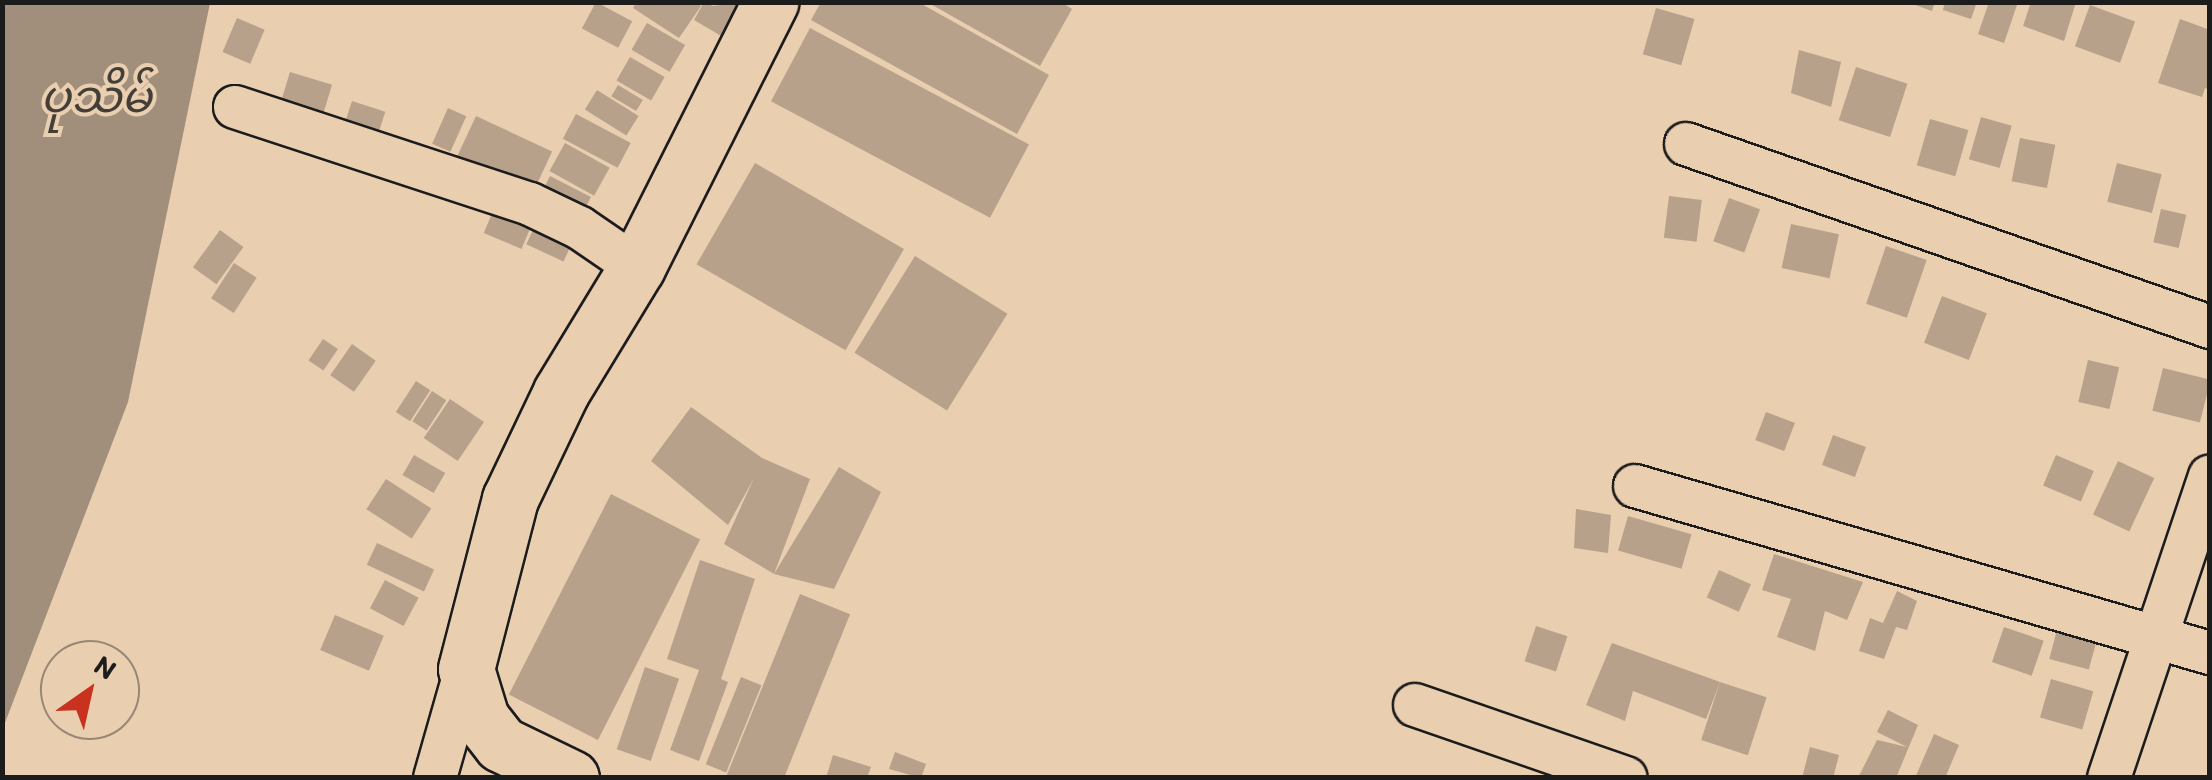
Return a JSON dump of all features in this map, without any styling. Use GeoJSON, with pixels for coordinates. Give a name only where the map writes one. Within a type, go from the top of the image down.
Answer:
{"type":"FeatureCollection","features":[{"type":"Feature","properties":{"kind":"street"},"geometry":{"type":"LineString","coordinates":[[435,778],[510,499],[561,392],[637,267],[770,2]]}},
{"type":"Feature","properties":{"kind":"street"},"geometry":{"type":"LineString","coordinates":[[234,107],[530,204],[580,228],[637,267]]}},
{"type":"Feature","properties":{"kind":"street"},"geometry":{"type":"LineString","coordinates":[[1686,144],[2210,327]]}},
{"type":"Feature","properties":{"kind":"street"},"geometry":{"type":"LineString","coordinates":[[2109,778],[2210,476]]}},
{"type":"Feature","properties":{"kind":"street"},"geometry":{"type":"LineString","coordinates":[[1635,486],[2210,653]]}},
{"type":"Feature","properties":{"kind":"street"},"geometry":{"type":"LineString","coordinates":[[466,668],[481,718],[501,744],[571,778]]}},
{"type":"Feature","properties":{"kind":"street"},"geometry":{"type":"LineString","coordinates":[[1415,705],[1626,778]]}},
{"type":"Feature","properties":{"kind":"water","name":"ပုသိမ်"},"geometry":{"type":"Polygon","coordinates":[[[3,2],[210,3],[128,402],[3,728],[3,2]]]}},
{"type":"Feature","properties":{"kind":"building"},"geometry":{"type":"Polygon","coordinates":[[[596,2],[632,21],[618,48],[582,28],[596,2]]]}},
{"type":"Feature","properties":{"kind":"building"},"geometry":{"type":"Polygon","coordinates":[[[637,2],[696,2],[701,6],[679,38],[633,8],[637,2]]]}},
{"type":"Feature","properties":{"kind":"building"},"geometry":{"type":"Polygon","coordinates":[[[704,2],[713,6],[744,2],[723,37],[694,20],[704,2]]]}},
{"type":"Feature","properties":{"kind":"building"},"geometry":{"type":"Polygon","coordinates":[[[821,2],[918,2],[1049,75],[1017,134],[811,20],[821,2]]]}},
{"type":"Feature","properties":{"kind":"building"},"geometry":{"type":"Polygon","coordinates":[[[927,2],[1061,2],[1072,9],[1040,66],[927,2]]]}},
{"type":"Feature","properties":{"kind":"building"},"geometry":{"type":"Polygon","coordinates":[[[1907,2],[1935,2],[1932,11],[1907,2]]]}},
{"type":"Feature","properties":{"kind":"building"},"geometry":{"type":"Polygon","coordinates":[[[1945,2],[1977,2],[1971,19],[1943,10],[1945,2]]]}},
{"type":"Feature","properties":{"kind":"building"},"geometry":{"type":"Polygon","coordinates":[[[1989,2],[2018,2],[2004,43],[1978,34],[1989,2]]]}},
{"type":"Feature","properties":{"kind":"building"},"geometry":{"type":"Polygon","coordinates":[[[2031,2],[2076,2],[2064,41],[2023,26],[2031,2]]]}},
{"type":"Feature","properties":{"kind":"building"},"geometry":{"type":"Polygon","coordinates":[[[2090,5],[2135,21],[2120,63],[2075,46],[2090,5]]]}},
{"type":"Feature","properties":{"kind":"building"},"geometry":{"type":"Polygon","coordinates":[[[1656,8],[1694,19],[1681,65],[1643,54],[1656,8]]]}},
{"type":"Feature","properties":{"kind":"building"},"geometry":{"type":"Polygon","coordinates":[[[237,18],[265,30],[250,64],[223,52],[237,18]]]}},
{"type":"Feature","properties":{"kind":"building"},"geometry":{"type":"Polygon","coordinates":[[[2180,19],[2210,30],[2210,90],[2205,88],[2202,97],[2158,83],[2180,19]]]}},
{"type":"Feature","properties":{"kind":"building"},"geometry":{"type":"Polygon","coordinates":[[[647,23],[685,45],[670,72],[632,50],[647,23]]]}},
{"type":"Feature","properties":{"kind":"building"},"geometry":{"type":"Polygon","coordinates":[[[810,28],[1029,144],[990,218],[771,101],[810,28]]]}},
{"type":"Feature","properties":{"kind":"building"},"geometry":{"type":"Polygon","coordinates":[[[1799,50],[1841,62],[1831,107],[1791,93],[1799,50]]]}},
{"type":"Feature","properties":{"kind":"building"},"geometry":{"type":"Polygon","coordinates":[[[630,57],[665,77],[651,100],[616,80],[630,57]]]}},
{"type":"Feature","properties":{"kind":"building"},"geometry":{"type":"Polygon","coordinates":[[[1856,67],[1907,84],[1890,137],[1839,120],[1856,67]]]}},
{"type":"Feature","properties":{"kind":"building"},"geometry":{"type":"Polygon","coordinates":[[[290,72],[332,85],[322,118],[280,105],[290,72]]]}},
{"type":"Feature","properties":{"kind":"building"},"geometry":{"type":"Polygon","coordinates":[[[618,85],[643,100],[636,111],[611,96],[618,85]]]}},
{"type":"Feature","properties":{"kind":"building"},"geometry":{"type":"Polygon","coordinates":[[[597,90],[639,116],[626,135],[585,110],[597,90]]]}},
{"type":"Feature","properties":{"kind":"building"},"geometry":{"type":"Polygon","coordinates":[[[352,101],[385,112],[375,144],[341,133],[352,101]]]}},
{"type":"Feature","properties":{"kind":"building"},"geometry":{"type":"Polygon","coordinates":[[[448,108],[466,116],[450,152],[432,144],[448,108]]]}},
{"type":"Feature","properties":{"kind":"building"},"geometry":{"type":"Polygon","coordinates":[[[576,114],[631,143],[618,168],[563,139],[576,114]]]}},
{"type":"Feature","properties":{"kind":"building"},"geometry":{"type":"Polygon","coordinates":[[[476,116],[552,151],[533,192],[457,157],[476,116]]]}},
{"type":"Feature","properties":{"kind":"building"},"geometry":{"type":"Polygon","coordinates":[[[1981,117],[2012,126],[2000,168],[1969,159],[1981,117]]]}},
{"type":"Feature","properties":{"kind":"building"},"geometry":{"type":"Polygon","coordinates":[[[1930,119],[1968,130],[1955,176],[1917,165],[1930,119]]]}},
{"type":"Feature","properties":{"kind":"building"},"geometry":{"type":"Polygon","coordinates":[[[2020,138],[2055,145],[2047,188],[2012,181],[2020,138]]]}},
{"type":"Feature","properties":{"kind":"building"},"geometry":{"type":"Polygon","coordinates":[[[565,143],[610,168],[594,196],[549,171],[565,143]]]}},
{"type":"Feature","properties":{"kind":"building"},"geometry":{"type":"Polygon","coordinates":[[[755,163],[904,249],[845,350],[696,264],[755,163]]]}},
{"type":"Feature","properties":{"kind":"building"},"geometry":{"type":"Polygon","coordinates":[[[2117,163],[2162,174],[2152,213],[2107,202],[2117,163]]]}},
{"type":"Feature","properties":{"kind":"building"},"geometry":{"type":"Polygon","coordinates":[[[550,176],[591,197],[579,220],[538,199],[550,176]]]}},
{"type":"Feature","properties":{"kind":"building"},"geometry":{"type":"Polygon","coordinates":[[[1669,196],[1702,200],[1697,242],[1664,238],[1669,196]]]}},
{"type":"Feature","properties":{"kind":"building"},"geometry":{"type":"Polygon","coordinates":[[[499,197],[537,213],[522,249],[484,233],[499,197]]]}},
{"type":"Feature","properties":{"kind":"building"},"geometry":{"type":"Polygon","coordinates":[[[1729,198],[1760,209],[1744,253],[1713,241],[1729,198]]]}},
{"type":"Feature","properties":{"kind":"building"},"geometry":{"type":"Polygon","coordinates":[[[2161,209],[2186,215],[2179,248],[2153,242],[2161,209]]]}},
{"type":"Feature","properties":{"kind":"building"},"geometry":{"type":"Polygon","coordinates":[[[539,217],[576,234],[563,262],[526,244],[539,217]]]}},
{"type":"Feature","properties":{"kind":"building"},"geometry":{"type":"Polygon","coordinates":[[[1791,224],[1839,234],[1830,278],[1782,268],[1791,224]]]}},
{"type":"Feature","properties":{"kind":"building"},"geometry":{"type":"Polygon","coordinates":[[[220,230],[243,247],[216,284],[193,267],[220,230]]]}},
{"type":"Feature","properties":{"kind":"building"},"geometry":{"type":"Polygon","coordinates":[[[1886,246],[1927,260],[1907,318],[1866,304],[1886,246]]]}},
{"type":"Feature","properties":{"kind":"building"},"geometry":{"type":"Polygon","coordinates":[[[915,256],[1007,314],[947,410],[855,353],[915,256]]]}},
{"type":"Feature","properties":{"kind":"building"},"geometry":{"type":"Polygon","coordinates":[[[234,263],[257,278],[234,313],[211,298],[234,263]]]}},
{"type":"Feature","properties":{"kind":"building"},"geometry":{"type":"Polygon","coordinates":[[[1942,296],[1987,313],[1969,360],[1924,343],[1942,296]]]}},
{"type":"Feature","properties":{"kind":"building"},"geometry":{"type":"Polygon","coordinates":[[[323,339],[338,349],[323,371],[308,361],[323,339]]]}},
{"type":"Feature","properties":{"kind":"building"},"geometry":{"type":"Polygon","coordinates":[[[352,344],[376,361],[354,392],[330,375],[352,344]]]}},
{"type":"Feature","properties":{"kind":"building"},"geometry":{"type":"Polygon","coordinates":[[[2088,360],[2119,367],[2110,409],[2078,402],[2088,360]]]}},
{"type":"Feature","properties":{"kind":"building"},"geometry":{"type":"Polygon","coordinates":[[[2163,368],[2210,380],[2200,423],[2152,411],[2163,368]]]}},
{"type":"Feature","properties":{"kind":"building"},"geometry":{"type":"Polygon","coordinates":[[[416,381],[430,390],[410,421],[396,412],[416,381]]]}},
{"type":"Feature","properties":{"kind":"building"},"geometry":{"type":"Polygon","coordinates":[[[432,391],[446,400],[427,430],[412,421],[432,391]]]}},
{"type":"Feature","properties":{"kind":"building"},"geometry":{"type":"Polygon","coordinates":[[[450,399],[484,422],[458,461],[424,438],[450,399]]]}},
{"type":"Feature","properties":{"kind":"building"},"geometry":{"type":"Polygon","coordinates":[[[691,407],[762,458],[810,479],[774,574],[724,544],[754,478],[728,525],[651,461],[691,407]]]}},
{"type":"Feature","properties":{"kind":"building"},"geometry":{"type":"Polygon","coordinates":[[[1766,412],[1795,423],[1784,451],[1755,440],[1766,412]]]}},
{"type":"Feature","properties":{"kind":"building"},"geometry":{"type":"Polygon","coordinates":[[[1833,435],[1866,447],[1855,477],[1822,465],[1833,435]]]}},
{"type":"Feature","properties":{"kind":"building"},"geometry":{"type":"Polygon","coordinates":[[[414,455],[445,473],[434,493],[402,475],[414,455]]]}},
{"type":"Feature","properties":{"kind":"building"},"geometry":{"type":"Polygon","coordinates":[[[2056,455],[2094,471],[2081,501],[2043,485],[2056,455]]]}},
{"type":"Feature","properties":{"kind":"building"},"geometry":{"type":"Polygon","coordinates":[[[2118,461],[2154,478],[2129,531],[2093,514],[2118,461]]]}},
{"type":"Feature","properties":{"kind":"building"},"geometry":{"type":"Polygon","coordinates":[[[839,467],[881,492],[834,589],[774,574],[839,467]]]}},
{"type":"Feature","properties":{"kind":"building"},"geometry":{"type":"Polygon","coordinates":[[[386,479],[431,508],[412,539],[366,509],[386,479]]]}},
{"type":"Feature","properties":{"kind":"building"},"geometry":{"type":"Polygon","coordinates":[[[611,494],[700,539],[598,740],[509,694],[611,494]]]}},
{"type":"Feature","properties":{"kind":"building"},"geometry":{"type":"Polygon","coordinates":[[[1576,509],[1611,515],[1608,553],[1574,548],[1576,509]]]}},
{"type":"Feature","properties":{"kind":"building"},"geometry":{"type":"Polygon","coordinates":[[[1628,516],[1691,534],[1682,569],[1618,551],[1628,516]]]}},
{"type":"Feature","properties":{"kind":"building"},"geometry":{"type":"Polygon","coordinates":[[[377,543],[434,570],[424,591],[367,565],[377,543]]]}},
{"type":"Feature","properties":{"kind":"building"},"geometry":{"type":"Polygon","coordinates":[[[1774,554],[1863,582],[1847,620],[1825,611],[1815,651],[1777,637],[1791,599],[1762,590],[1774,554]]]}},
{"type":"Feature","properties":{"kind":"building"},"geometry":{"type":"Polygon","coordinates":[[[700,560],[755,579],[721,679],[728,682],[699,761],[670,750],[699,670],[667,659],[700,560]]]}},
{"type":"Feature","properties":{"kind":"building"},"geometry":{"type":"Polygon","coordinates":[[[1719,570],[1751,584],[1739,612],[1707,597],[1719,570]]]}},
{"type":"Feature","properties":{"kind":"building"},"geometry":{"type":"Polygon","coordinates":[[[385,580],[419,598],[404,626],[370,608],[385,580]]]}},
{"type":"Feature","properties":{"kind":"building"},"geometry":{"type":"Polygon","coordinates":[[[1897,591],[1917,601],[1907,630],[1896,627],[1884,659],[1859,651],[1870,618],[1883,623],[1897,591]]]}},
{"type":"Feature","properties":{"kind":"building"},"geometry":{"type":"Polygon","coordinates":[[[800,594],[850,614],[784,778],[726,777],[800,594]]]}},
{"type":"Feature","properties":{"kind":"building"},"geometry":{"type":"Polygon","coordinates":[[[335,615],[384,636],[369,671],[320,650],[335,615]]]}},
{"type":"Feature","properties":{"kind":"building"},"geometry":{"type":"Polygon","coordinates":[[[1536,626],[1567,636],[1556,671],[1525,661],[1536,626]]]}},
{"type":"Feature","properties":{"kind":"building"},"geometry":{"type":"Polygon","coordinates":[[[2004,627],[2044,641],[2032,676],[1992,662],[2004,627]]]}},
{"type":"Feature","properties":{"kind":"building"},"geometry":{"type":"Polygon","coordinates":[[[2057,630],[2097,641],[2089,670],[2049,659],[2057,630]]]}},
{"type":"Feature","properties":{"kind":"building"},"geometry":{"type":"Polygon","coordinates":[[[1612,643],[1720,682],[1706,719],[1633,691],[1625,721],[1586,705],[1612,643]]]}},
{"type":"Feature","properties":{"kind":"building"},"geometry":{"type":"Polygon","coordinates":[[[645,667],[679,679],[651,761],[617,749],[645,667]]]}},
{"type":"Feature","properties":{"kind":"building"},"geometry":{"type":"Polygon","coordinates":[[[741,677],[761,685],[726,772],[706,764],[741,677]]]}},
{"type":"Feature","properties":{"kind":"building"},"geometry":{"type":"Polygon","coordinates":[[[2051,679],[2093,691],[2082,730],[2040,717],[2051,679]]]}},
{"type":"Feature","properties":{"kind":"building"},"geometry":{"type":"Polygon","coordinates":[[[1720,682],[1767,697],[1748,755],[1701,740],[1720,682]]]}},
{"type":"Feature","properties":{"kind":"building"},"geometry":{"type":"Polygon","coordinates":[[[1888,710],[1918,725],[1896,778],[1858,778],[1877,740],[1907,747],[1877,732],[1888,710]]]}},
{"type":"Feature","properties":{"kind":"building"},"geometry":{"type":"Polygon","coordinates":[[[1934,734],[1959,745],[1945,778],[1915,778],[1934,734]]]}},
{"type":"Feature","properties":{"kind":"building"},"geometry":{"type":"Polygon","coordinates":[[[1810,747],[1839,755],[1833,778],[1802,778],[1810,747]]]}},
{"type":"Feature","properties":{"kind":"building"},"geometry":{"type":"Polygon","coordinates":[[[895,752],[926,764],[921,778],[889,769],[895,752]]]}},
{"type":"Feature","properties":{"kind":"building"},"geometry":{"type":"Polygon","coordinates":[[[833,755],[871,767],[867,778],[826,778],[833,755]]]}}]}
